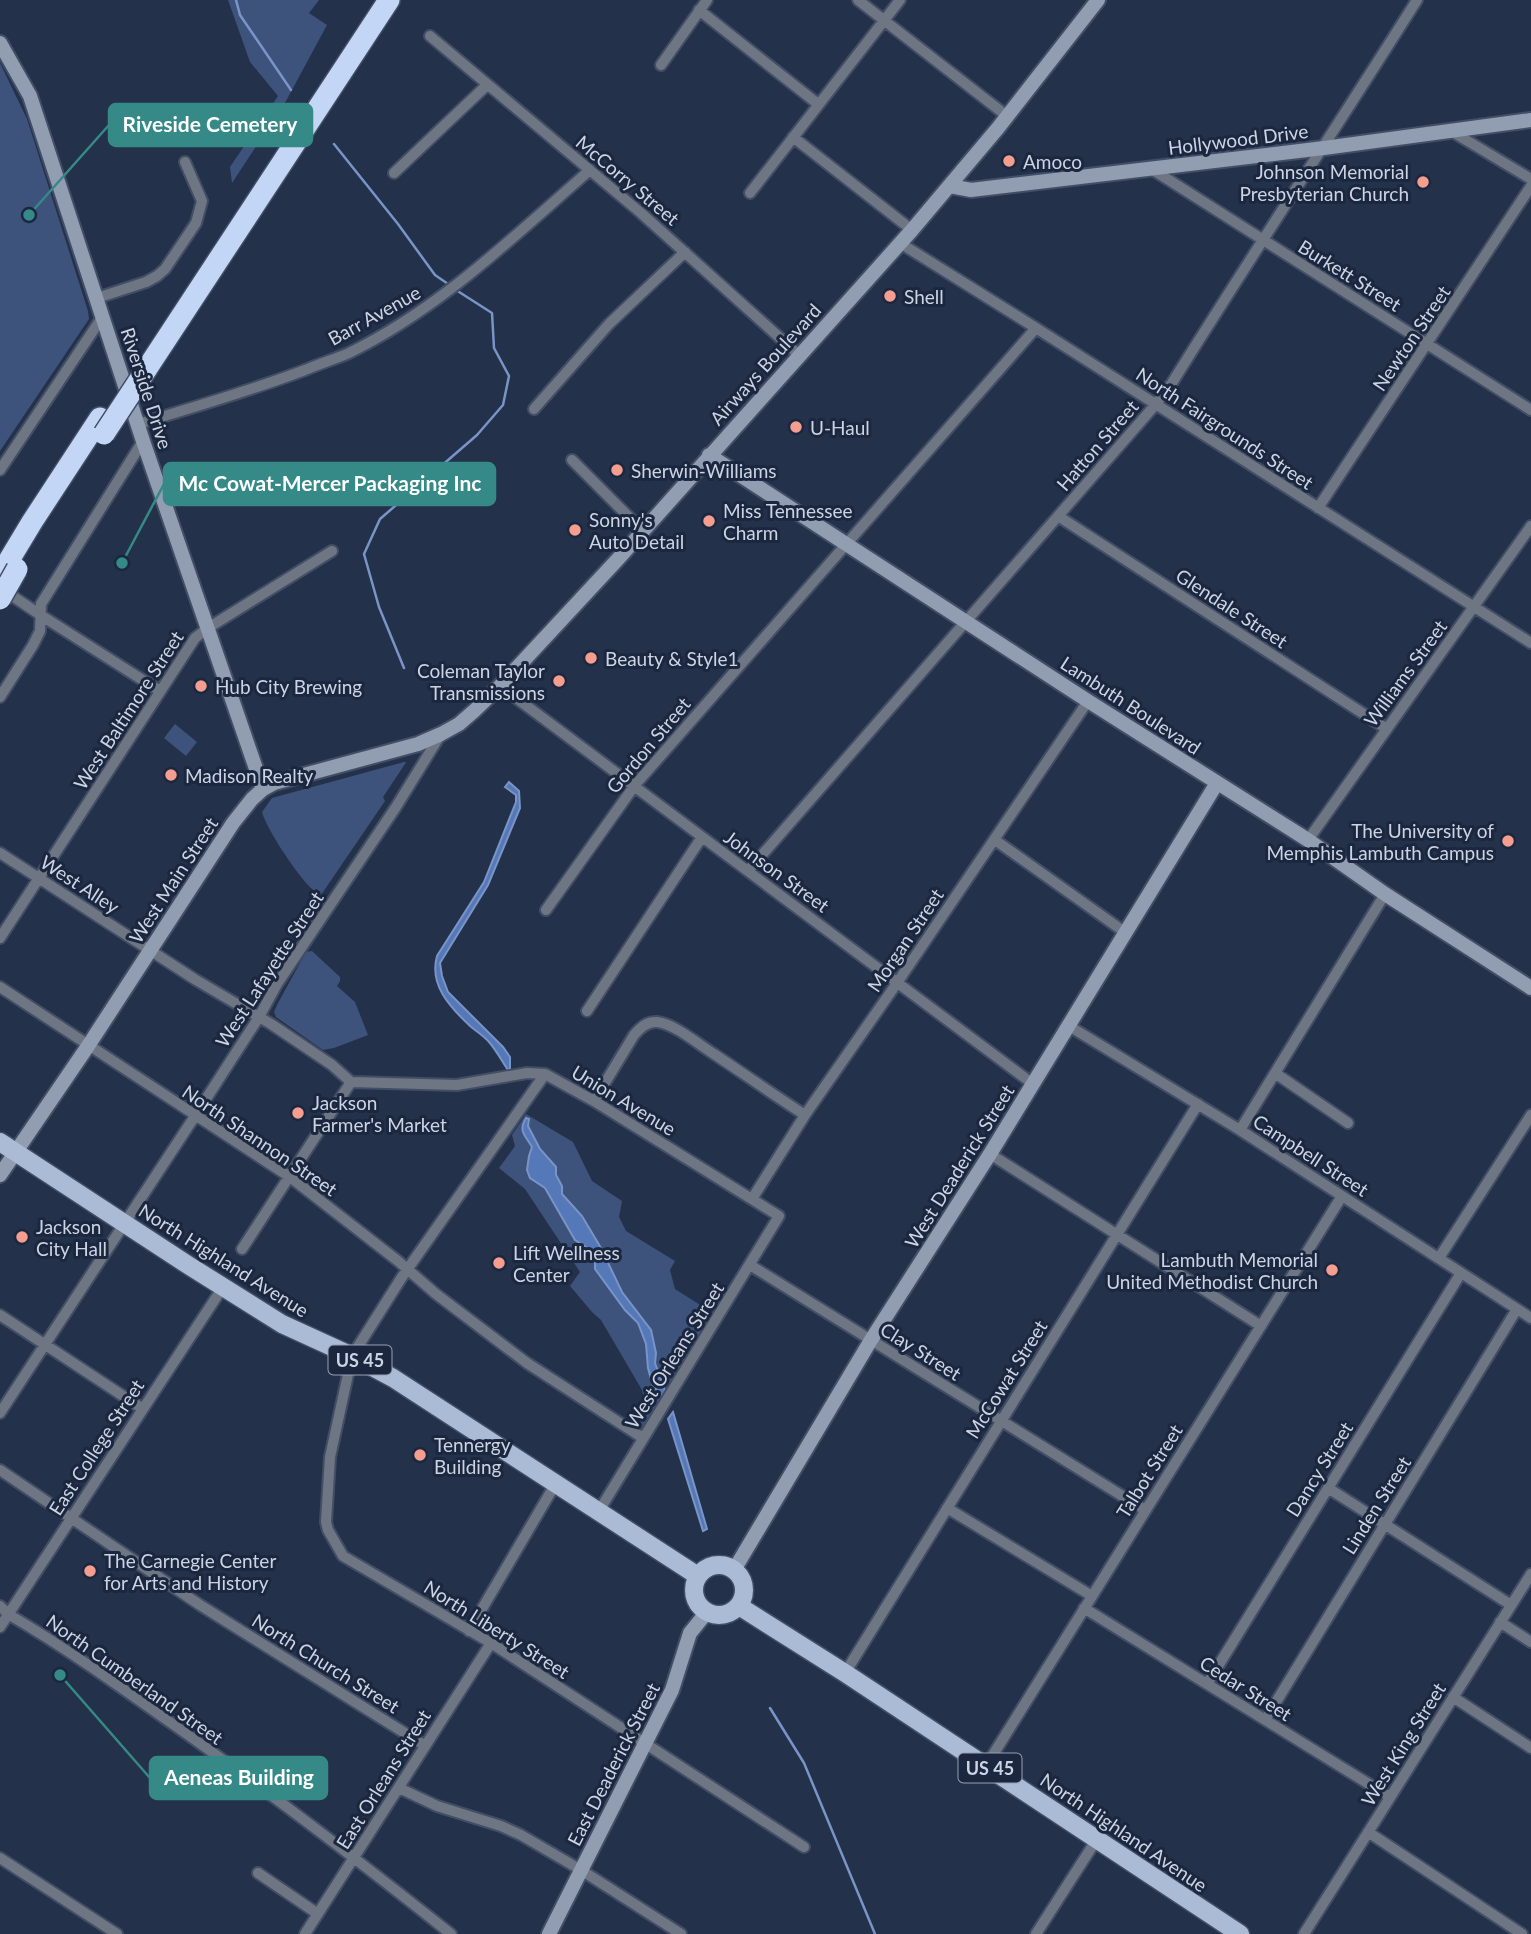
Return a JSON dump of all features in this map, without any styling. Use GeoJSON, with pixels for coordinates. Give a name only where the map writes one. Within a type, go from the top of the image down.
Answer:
{"type":"FeatureCollection","features":[{"type":"Feature","properties":{"kind":"highway"},"geometry":{"type":"LineString","coordinates":[[144,362],[373,0]]}},
{"type":"Feature","properties":{"kind":"highway"},"geometry":{"type":"LineString","coordinates":[[0,599],[8,569],[388,0]]}},
{"type":"Feature","properties":{"kind":"main road","name":"US 45"},"geometry":{"type":"LineString","coordinates":[[0,1142],[16,1153]]}},
{"type":"Feature","properties":{"kind":"main road","name":"North Highland Avenue"},"geometry":{"type":"LineString","coordinates":[[16,1153],[282,1324],[393,1378],[698,1576]]}},
{"type":"Feature","properties":{"kind":"main road"},"geometry":{"type":"LineString","coordinates":[[719,1565],[734,1570],[740,1576],[744,1591],[739,1606],[724,1615],[707,1612],[696,1600],[694,1592],[698,1576],[711,1566],[719,1565]]}},
{"type":"Feature","properties":{"kind":"main road","name":"North Highland Avenue"},"geometry":{"type":"LineString","coordinates":[[739,1606],[1240,1934]]}},
{"type":"Feature","properties":{"kind":"street"},"geometry":{"type":"LineString","coordinates":[[661,65],[707,0]]}},
{"type":"Feature","properties":{"kind":"street"},"geometry":{"type":"LineString","coordinates":[[859,0],[1007,116]]}},
{"type":"Feature","properties":{"kind":"street"},"geometry":{"type":"LineString","coordinates":[[750,192],[900,0]]}},
{"type":"Feature","properties":{"kind":"street","name":"Hatton Street"},"geometry":{"type":"LineString","coordinates":[[748,871],[1156,404],[1172,383],[1261,240],[1324,148],[1417,0]]}},
{"type":"Feature","properties":{"kind":"street","name":"Airways Boulevard"},"geometry":{"type":"LineString","coordinates":[[442,734],[474,711],[500,686],[912,230],[1007,116],[1092,2]]}},
{"type":"Feature","properties":{"kind":"street"},"geometry":{"type":"LineString","coordinates":[[699,10],[818,104]]}},
{"type":"Feature","properties":{"kind":"street","name":"McCorry Street"},"geometry":{"type":"LineString","coordinates":[[430,36],[685,252],[799,355]]}},
{"type":"Feature","properties":{"kind":"street","name":"Riverside Drive"},"geometry":{"type":"LineString","coordinates":[[0,43],[30,96],[143,441],[262,789]]}},
{"type":"Feature","properties":{"kind":"street"},"geometry":{"type":"LineString","coordinates":[[394,173],[487,85]]}},
{"type":"Feature","properties":{"kind":"street","name":"Hollywood Drive"},"geometry":{"type":"LineString","coordinates":[[950,186],[971,190],[1324,148],[1531,120]]}},
{"type":"Feature","properties":{"kind":"street"},"geometry":{"type":"LineString","coordinates":[[1451,131],[1531,179]]}},
{"type":"Feature","properties":{"kind":"street"},"geometry":{"type":"LineString","coordinates":[[793,137],[912,230]]}},
{"type":"Feature","properties":{"kind":"street"},"geometry":{"type":"LineString","coordinates":[[97,298],[146,282],[165,270],[196,223],[201,201],[185,162]]}},
{"type":"Feature","properties":{"kind":"street","name":"Burkett Street"},"geometry":{"type":"LineString","coordinates":[[1150,169],[1531,411]]}},
{"type":"Feature","properties":{"kind":"street","name":"Barr Avenue"},"geometry":{"type":"LineString","coordinates":[[138,424],[255,388],[348,353],[411,317],[459,283],[590,170]]}},
{"type":"Feature","properties":{"kind":"street","name":"Newton Street"},"geometry":{"type":"LineString","coordinates":[[1318,508],[1531,186]]}},
{"type":"Feature","properties":{"kind":"street","name":"North Fairgrounds Street"},"geometry":{"type":"LineString","coordinates":[[900,243],[1531,643]]}},
{"type":"Feature","properties":{"kind":"street"},"geometry":{"type":"LineString","coordinates":[[534,409],[609,324],[685,252]]}},
{"type":"Feature","properties":{"kind":"street"},"geometry":{"type":"LineString","coordinates":[[0,470],[103,316]]}},
{"type":"Feature","properties":{"kind":"street","name":"Gordon Street"},"geometry":{"type":"LineString","coordinates":[[546,910],[635,785],[1036,328]]}},
{"type":"Feature","properties":{"kind":"street"},"geometry":{"type":"LineString","coordinates":[[0,698],[40,631],[41,604],[143,441]]}},
{"type":"Feature","properties":{"kind":"street","name":"Lambuth Boulevard"},"geometry":{"type":"LineString","coordinates":[[709,455],[1308,840],[1385,894],[1531,988]]}},
{"type":"Feature","properties":{"kind":"street"},"geometry":{"type":"LineString","coordinates":[[572,460],[642,530]]}},
{"type":"Feature","properties":{"kind":"street","name":"Glendale Street"},"geometry":{"type":"LineString","coordinates":[[1058,516],[1387,729]]}},
{"type":"Feature","properties":{"kind":"street","name":"Williams Street"},"geometry":{"type":"LineString","coordinates":[[1308,840],[1531,526]]}},
{"type":"Feature","properties":{"kind":"street","name":"West Baltimore Street"},"geometry":{"type":"LineString","coordinates":[[0,938],[195,638],[332,551]]}},
{"type":"Feature","properties":{"kind":"street"},"geometry":{"type":"LineString","coordinates":[[0,587],[160,691]]}},
{"type":"Feature","properties":{"kind":"street","name":"Johnson Street"},"geometry":{"type":"LineString","coordinates":[[500,686],[1033,1084]]}},
{"type":"Feature","properties":{"kind":"street","name":"Morgan Street"},"geometry":{"type":"LineString","coordinates":[[752,1199],[805,1115],[1088,701]]}},
{"type":"Feature","properties":{"kind":"street","name":"West Main Street"},"geometry":{"type":"LineString","coordinates":[[0,1175],[233,824],[262,789],[290,777],[418,744],[442,734]]}},
{"type":"Feature","properties":{"kind":"street","name":"West Lafayette Street"},"geometry":{"type":"LineString","coordinates":[[0,1413],[442,734]]}},
{"type":"Feature","properties":{"kind":"street","name":"West Deaderick Street"},"geometry":{"type":"LineString","coordinates":[[734,1570],[871,1340],[990,1154],[1217,783]]}},
{"type":"Feature","properties":{"kind":"street"},"geometry":{"type":"LineString","coordinates":[[587,1011],[702,837]]}},
{"type":"Feature","properties":{"kind":"street"},"geometry":{"type":"LineString","coordinates":[[995,840],[1126,933]]}},
{"type":"Feature","properties":{"kind":"street","name":"West Alley"},"geometry":{"type":"LineString","coordinates":[[0,853],[226,999],[259,1017],[332,1065],[351,1082]]}},
{"type":"Feature","properties":{"kind":"street"},"geometry":{"type":"LineString","coordinates":[[1240,1130],[1385,894]]}},
{"type":"Feature","properties":{"kind":"street","name":"North Shannon Street"},"geometry":{"type":"LineString","coordinates":[[0,987],[290,1177],[527,1363],[643,1438]]}},
{"type":"Feature","properties":{"kind":"street"},"geometry":{"type":"LineString","coordinates":[[594,1101],[634,1035],[640,1028],[657,1022],[690,1039],[805,1115]]}},
{"type":"Feature","properties":{"kind":"street","name":"Campbell Street"},"geometry":{"type":"LineString","coordinates":[[1069,1026],[1240,1130],[1531,1318]]}},
{"type":"Feature","properties":{"kind":"street","name":"Union Avenue"},"geometry":{"type":"LineString","coordinates":[[351,1082],[457,1085],[527,1073],[545,1074],[594,1101],[779,1216]]}},
{"type":"Feature","properties":{"kind":"street"},"geometry":{"type":"LineString","coordinates":[[1275,1073],[1348,1123]]}},
{"type":"Feature","properties":{"kind":"street"},"geometry":{"type":"LineString","coordinates":[[352,1356],[408,1269],[545,1074]]}},
{"type":"Feature","properties":{"kind":"street"},"geometry":{"type":"LineString","coordinates":[[242,1249],[351,1082]]}},
{"type":"Feature","properties":{"kind":"street","name":"McCowat Street"},"geometry":{"type":"LineString","coordinates":[[845,1673],[1198,1104]]}},
{"type":"Feature","properties":{"kind":"street"},"geometry":{"type":"LineString","coordinates":[[1439,1258],[1531,1115]]}},
{"type":"Feature","properties":{"kind":"street"},"geometry":{"type":"LineString","coordinates":[[990,1154],[1261,1326]]}},
{"type":"Feature","properties":{"kind":"street","name":"Talbot Street"},"geometry":{"type":"LineString","coordinates":[[986,1766],[1342,1196]]}},
{"type":"Feature","properties":{"kind":"street","name":"West Orleans Street"},"geometry":{"type":"LineString","coordinates":[[599,1511],[779,1216]]}},
{"type":"Feature","properties":{"kind":"street","name":"Clay Street"},"geometry":{"type":"LineString","coordinates":[[750,1265],[1145,1510]]}},
{"type":"Feature","properties":{"kind":"street","name":"Dancy Street"},"geometry":{"type":"LineString","coordinates":[[1207,1684],[1461,1273]]}},
{"type":"Feature","properties":{"kind":"street","name":"East College Street"},"geometry":{"type":"LineString","coordinates":[[0,1627],[4,1610],[71,1518],[223,1287]]}},
{"type":"Feature","properties":{"kind":"street","name":"Linden Street"},"geometry":{"type":"LineString","coordinates":[[1265,1720],[1517,1309]]}},
{"type":"Feature","properties":{"kind":"street"},"geometry":{"type":"LineString","coordinates":[[0,1315],[143,1409]]}},
{"type":"Feature","properties":{"kind":"street","name":"North Liberty Street"},"geometry":{"type":"LineString","coordinates":[[352,1356],[330,1457],[326,1522],[342,1556],[491,1643],[804,1847]]}},
{"type":"Feature","properties":{"kind":"street","name":"North Church Street"},"geometry":{"type":"LineString","coordinates":[[0,1470],[212,1612],[424,1745]]}},
{"type":"Feature","properties":{"kind":"street"},"geometry":{"type":"LineString","coordinates":[[469,1631],[556,1483]]}},
{"type":"Feature","properties":{"kind":"street"},"geometry":{"type":"LineString","coordinates":[[1328,1488],[1511,1605]]}},
{"type":"Feature","properties":{"kind":"street"},"geometry":{"type":"LineString","coordinates":[[947,1508],[1092,1596]]}},
{"type":"Feature","properties":{"kind":"street","name":"West King Street"},"geometry":{"type":"LineString","coordinates":[[1304,1934],[1531,1574]]}},
{"type":"Feature","properties":{"kind":"street","name":"Cedar Street"},"geometry":{"type":"LineString","coordinates":[[1084,1608],[1390,1797]]}},
{"type":"Feature","properties":{"kind":"street","name":"North Cumberland Street"},"geometry":{"type":"LineString","coordinates":[[4,1610],[150,1708],[354,1857],[451,1934]]}},
{"type":"Feature","properties":{"kind":"street","name":"East Deaderick Street"},"geometry":{"type":"LineString","coordinates":[[549,1934],[672,1690],[690,1633],[707,1612]]}},
{"type":"Feature","properties":{"kind":"street"},"geometry":{"type":"LineString","coordinates":[[1500,1622],[1531,1642]]}},
{"type":"Feature","properties":{"kind":"street","name":"East Orleans Street"},"geometry":{"type":"LineString","coordinates":[[305,1934],[491,1643]]}},
{"type":"Feature","properties":{"kind":"street"},"geometry":{"type":"LineString","coordinates":[[1453,1697],[1531,1748]]}},
{"type":"Feature","properties":{"kind":"street"},"geometry":{"type":"LineString","coordinates":[[399,1788],[437,1806],[521,1835],[681,1934]]}},
{"type":"Feature","properties":{"kind":"street"},"geometry":{"type":"LineString","coordinates":[[1368,1832],[1522,1934]]}},
{"type":"Feature","properties":{"kind":"street"},"geometry":{"type":"LineString","coordinates":[[1036,1934],[1097,1839]]}},
{"type":"Feature","properties":{"kind":"street"},"geometry":{"type":"LineString","coordinates":[[0,1858],[117,1934]]}},
{"type":"Feature","properties":{"kind":"street"},"geometry":{"type":"LineString","coordinates":[[258,1873],[318,1914]]}},
{"type":"Feature","properties":{"kind":"shaded area"},"geometry":{"type":"Polygon","coordinates":[[[228,0],[319,0],[309,13],[327,25],[286,101],[232,183],[230,167],[278,96],[250,62],[228,0]]]}},
{"type":"Feature","properties":{"kind":"shaded area"},"geometry":{"type":"Polygon","coordinates":[[[0,63],[27,119],[89,319],[0,451],[0,63]]]}},
{"type":"Feature","properties":{"kind":"shaded area"},"geometry":{"type":"Polygon","coordinates":[[[175,724],[197,742],[186,756],[164,738],[175,724]]]}},
{"type":"Feature","properties":{"kind":"shaded area"},"geometry":{"type":"Polygon","coordinates":[[[406,762],[383,797],[385,801],[321,895],[309,886],[289,860],[269,829],[262,812],[272,798],[406,762]]]}},
{"type":"Feature","properties":{"kind":"shaded area"},"geometry":{"type":"Polygon","coordinates":[[[509,782],[519,791],[520,808],[488,885],[440,963],[448,992],[503,1047],[510,1057],[508,1070],[489,1042],[454,1010],[442,994],[435,966],[437,956],[484,882],[516,802],[516,795],[505,787],[509,782]]]}},
{"type":"Feature","properties":{"kind":"shaded area"},"geometry":{"type":"Polygon","coordinates":[[[312,951],[340,977],[337,986],[355,1002],[368,1035],[323,1050],[276,1017],[274,1012],[278,1003],[306,952],[312,951]]]}},
{"type":"Feature","properties":{"kind":"shaded area"},"geometry":{"type":"Polygon","coordinates":[[[526,1114],[573,1142],[592,1181],[622,1201],[619,1217],[626,1231],[675,1261],[670,1270],[675,1289],[716,1315],[647,1426],[639,1429],[632,1424],[642,1404],[642,1390],[601,1320],[570,1286],[580,1272],[525,1189],[499,1168],[515,1146],[512,1135],[526,1114]]]}},
{"type":"Feature","properties":{"kind":"shaded area"},"geometry":{"type":"Polygon","coordinates":[[[526,1118],[529,1119],[528,1126],[540,1149],[556,1167],[562,1194],[582,1216],[622,1292],[651,1330],[656,1353],[655,1363],[665,1391],[662,1396],[653,1386],[646,1344],[638,1323],[595,1269],[592,1251],[575,1240],[545,1188],[530,1178],[527,1170],[532,1147],[523,1130],[526,1118]]]}},
{"type":"Feature","properties":{"kind":"shaded area"},"geometry":{"type":"Polygon","coordinates":[[[673,1412],[707,1529],[703,1531],[668,1419],[673,1412]]]}},
{"type":"Feature","properties":{"kind":"waterway"},"geometry":{"type":"LineString","coordinates":[[236,0],[240,15],[291,90]]}},
{"type":"Feature","properties":{"kind":"waterway"},"geometry":{"type":"LineString","coordinates":[[334,144],[435,275],[451,286]]}},
{"type":"Feature","properties":{"kind":"waterway"},"geometry":{"type":"LineString","coordinates":[[404,668],[379,607],[364,554],[380,519],[477,435],[503,405],[509,376],[494,348],[492,313],[456,290]]}},
{"type":"Feature","properties":{"kind":"waterway"},"geometry":{"type":"LineString","coordinates":[[770,1708],[804,1763],[875,1934]]}},
{"type":"Feature","properties":{"kind":"place","name":"Amoco"},"geometry":{"type":"Point","coordinates":[1009,161]}},
{"type":"Feature","properties":{"kind":"place","name":"Johnson Memorial Presbyterian Church"},"geometry":{"type":"Point","coordinates":[1423,182]}},
{"type":"Feature","properties":{"kind":"place","name":"Riveside Cemetery"},"geometry":{"type":"Point","coordinates":[29,215]}},
{"type":"Feature","properties":{"kind":"place","name":"Shell"},"geometry":{"type":"Point","coordinates":[890,296]}},
{"type":"Feature","properties":{"kind":"place","name":"U-Haul"},"geometry":{"type":"Point","coordinates":[796,427]}},
{"type":"Feature","properties":{"kind":"place","name":"Sherwin-Williams"},"geometry":{"type":"Point","coordinates":[617,470]}},
{"type":"Feature","properties":{"kind":"place","name":"Miss Tennessee Charm"},"geometry":{"type":"Point","coordinates":[709,521]}},
{"type":"Feature","properties":{"kind":"place","name":"Sonny's Auto Detail"},"geometry":{"type":"Point","coordinates":[575,530]}},
{"type":"Feature","properties":{"kind":"place","name":"Mc Cowat-Mercer Packaging Inc"},"geometry":{"type":"Point","coordinates":[122,563]}},
{"type":"Feature","properties":{"kind":"place","name":"Beauty & Style1"},"geometry":{"type":"Point","coordinates":[591,658]}},
{"type":"Feature","properties":{"kind":"place","name":"Coleman Taylor Transmissions"},"geometry":{"type":"Point","coordinates":[559,681]}},
{"type":"Feature","properties":{"kind":"place","name":"Hub City Brewing"},"geometry":{"type":"Point","coordinates":[201,686]}},
{"type":"Feature","properties":{"kind":"place","name":"Madison Realty"},"geometry":{"type":"Point","coordinates":[171,775]}},
{"type":"Feature","properties":{"kind":"place","name":"The University of Memphis Lambuth Campus"},"geometry":{"type":"Point","coordinates":[1508,841]}},
{"type":"Feature","properties":{"kind":"place","name":"Jackson Farmer's Market"},"geometry":{"type":"Point","coordinates":[298,1113]}},
{"type":"Feature","properties":{"kind":"place","name":"Jackson City Hall"},"geometry":{"type":"Point","coordinates":[22,1237]}},
{"type":"Feature","properties":{"kind":"place","name":"Lift Wellness Center"},"geometry":{"type":"Point","coordinates":[499,1263]}},
{"type":"Feature","properties":{"kind":"place","name":"Lambuth Memorial United Methodist Church"},"geometry":{"type":"Point","coordinates":[1332,1270]}},
{"type":"Feature","properties":{"kind":"place","name":"Tennergy Building"},"geometry":{"type":"Point","coordinates":[420,1455]}},
{"type":"Feature","properties":{"kind":"place","name":"The Carnegie Center for Arts and History"},"geometry":{"type":"Point","coordinates":[90,1571]}},
{"type":"Feature","properties":{"kind":"place","name":"Aeneas Building"},"geometry":{"type":"Point","coordinates":[60,1675]}}]}
